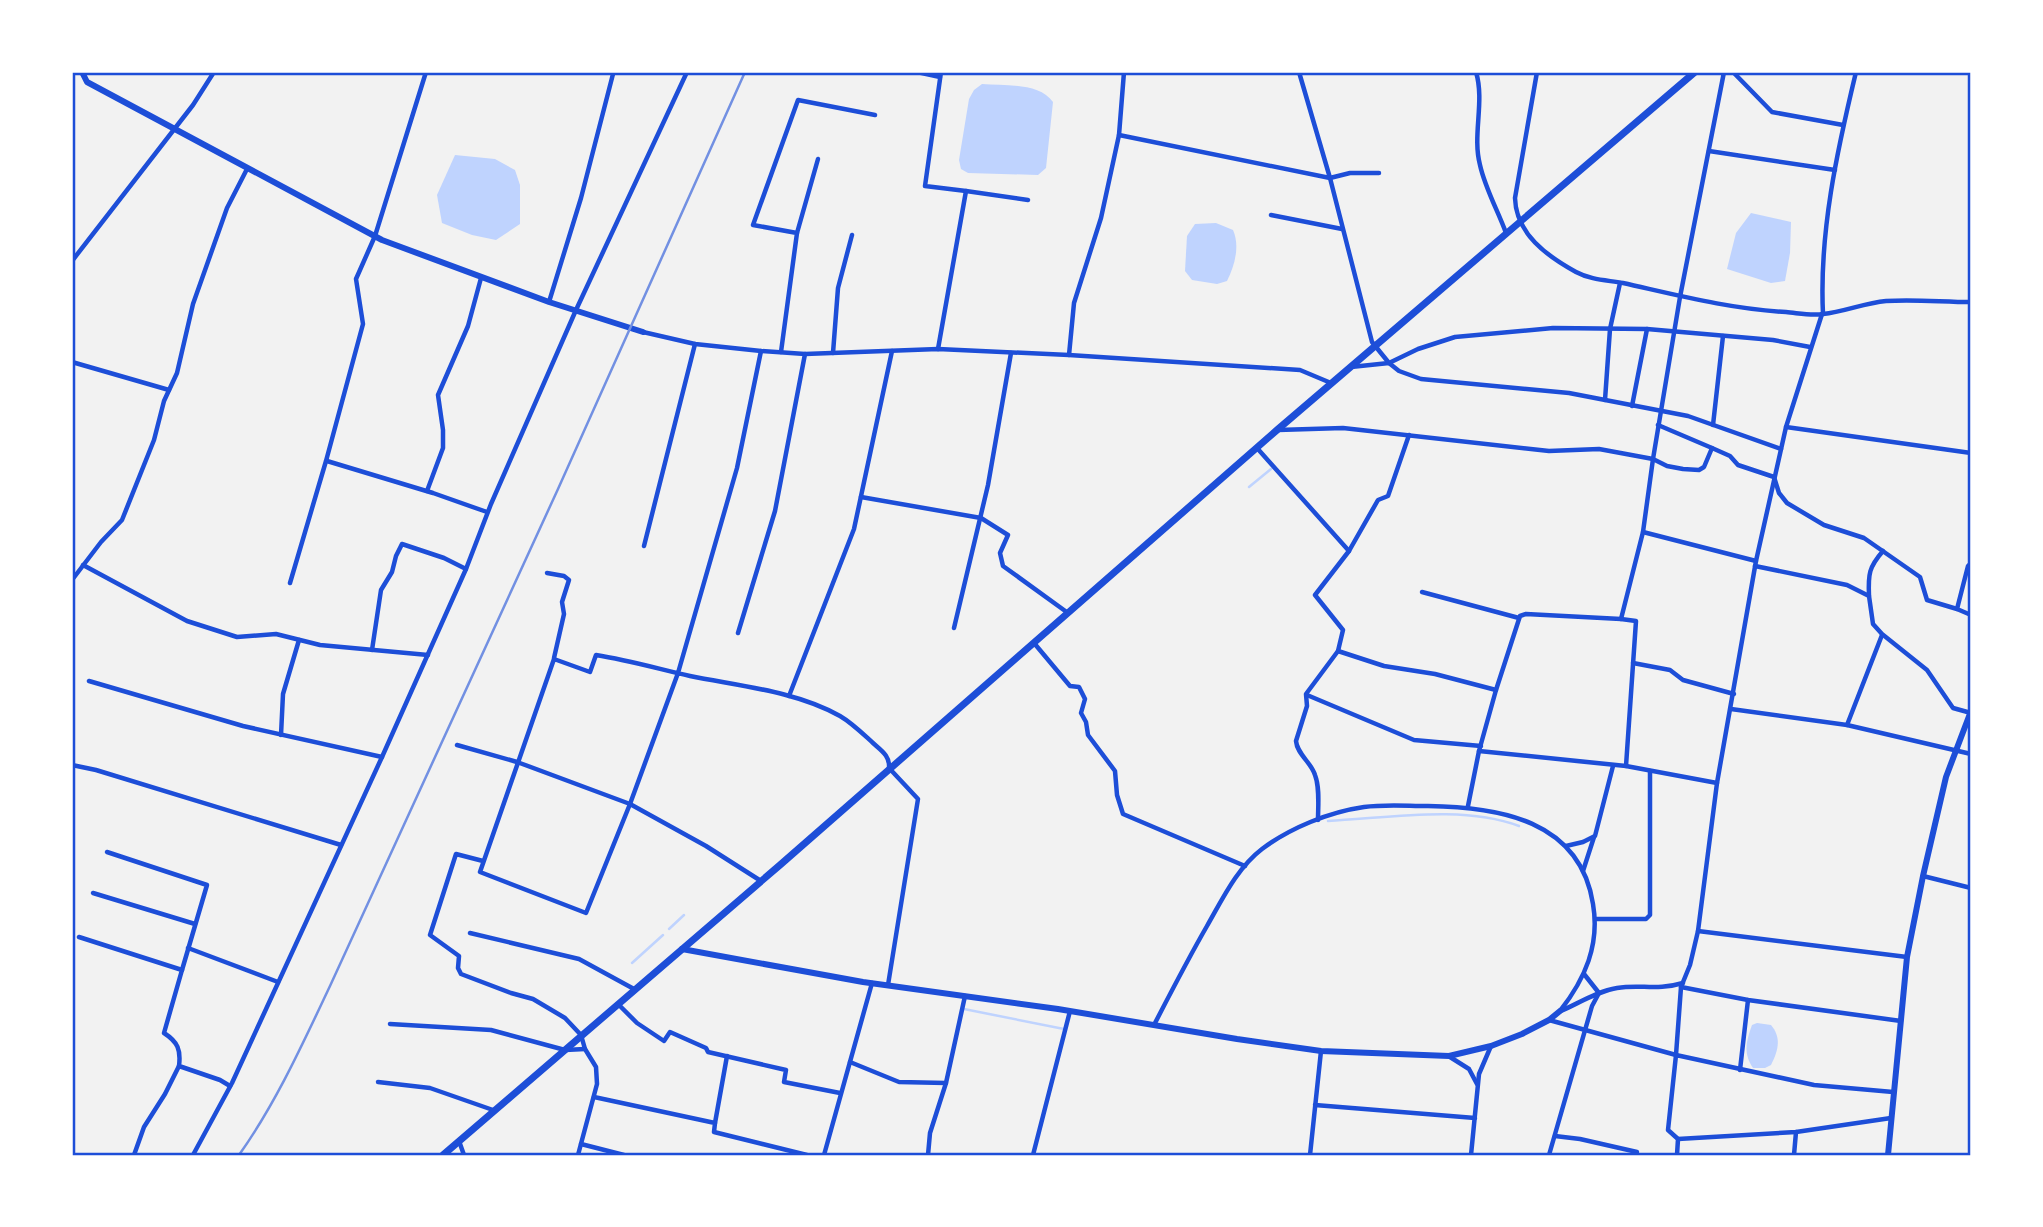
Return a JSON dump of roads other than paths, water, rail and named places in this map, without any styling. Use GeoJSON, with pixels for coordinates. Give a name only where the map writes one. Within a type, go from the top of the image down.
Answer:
{"type":"FeatureCollection","features":[{"type":"Feature","properties":{"kind":"main road"},"geometry":{"type":"LineString","coordinates":[[443,1155],[1256,448],[1695,72]]}},
{"type":"Feature","properties":{"kind":"street"},"geometry":{"type":"LineString","coordinates":[[82,72],[88,82],[374,236],[481,278],[643,332],[695,344],[805,354],[938,349],[1300,370],[1332,383]]}},
{"type":"Feature","properties":{"kind":"street"},"geometry":{"type":"LineString","coordinates":[[72,261],[193,106],[214,72]]}},
{"type":"Feature","properties":{"kind":"street"},"geometry":{"type":"LineString","coordinates":[[290,583],[327,461],[363,324],[356,279],[374,236],[426,72]]}},
{"type":"Feature","properties":{"kind":"street"},"geometry":{"type":"LineString","coordinates":[[194,1155],[230,1086],[382,757],[466,569],[487,512],[576,310],[687,72]]}},
{"type":"Feature","properties":{"kind":"street"},"geometry":{"type":"LineString","coordinates":[[917,72],[940,74],[925,186],[1028,200]]}},
{"type":"Feature","properties":{"kind":"street"},"geometry":{"type":"LineString","coordinates":[[1069,355],[1073,303],[1101,218],[1119,135],[1124,72]]}},
{"type":"Feature","properties":{"kind":"street"},"geometry":{"type":"LineString","coordinates":[[1299,72],[1375,346],[1399,372],[1421,380],[1569,393],[1688,416],[1781,449]]}},
{"type":"Feature","properties":{"kind":"street"},"geometry":{"type":"LineString","coordinates":[[1476,72],[1480,87],[1480,165],[1506,233]]}},
{"type":"Feature","properties":{"kind":"street"},"geometry":{"type":"LineString","coordinates":[[1537,72],[1515,198],[1519,222],[1532,242],[1576,272],[1592,279],[1754,310],[1822,314],[1888,301],[1971,302]]}},
{"type":"Feature","properties":{"kind":"street"},"geometry":{"type":"LineString","coordinates":[[1621,619],[1643,533],[1680,297],[1724,72]]}},
{"type":"Feature","properties":{"kind":"street"},"geometry":{"type":"LineString","coordinates":[[1733,72],[1772,112],[1843,125]]}},
{"type":"Feature","properties":{"kind":"street"},"geometry":{"type":"LineString","coordinates":[[1856,72],[1835,170],[1821,274],[1822,314],[1786,427],[1756,563],[1717,783],[1698,931],[1682,985],[1668,1130],[1678,1139],[1796,1132],[1891,1118]]}},
{"type":"Feature","properties":{"kind":"street"},"geometry":{"type":"LineString","coordinates":[[550,302],[581,198],[613,74]]}},
{"type":"Feature","properties":{"kind":"street"},"geometry":{"type":"LineString","coordinates":[[797,233],[753,225],[798,100],[875,115]]}},
{"type":"Feature","properties":{"kind":"street"},"geometry":{"type":"LineString","coordinates":[[1119,135],[1330,178],[1350,173],[1379,173]]}},
{"type":"Feature","properties":{"kind":"street"},"geometry":{"type":"LineString","coordinates":[[1709,151],[1835,170]]}},
{"type":"Feature","properties":{"kind":"street"},"geometry":{"type":"LineString","coordinates":[[781,352],[797,233],[818,159]]}},
{"type":"Feature","properties":{"kind":"street"},"geometry":{"type":"LineString","coordinates":[[72,580],[101,541],[122,520],[177,373],[193,304],[227,208],[247,169]]}},
{"type":"Feature","properties":{"kind":"street"},"geometry":{"type":"LineString","coordinates":[[938,349],[966,191]]}},
{"type":"Feature","properties":{"kind":"street"},"geometry":{"type":"LineString","coordinates":[[1272,215],[1342,229]]}},
{"type":"Feature","properties":{"kind":"street"},"geometry":{"type":"LineString","coordinates":[[833,353],[838,288],[852,235]]}},
{"type":"Feature","properties":{"kind":"street"},"geometry":{"type":"LineString","coordinates":[[427,491],[443,448],[438,395],[468,326],[481,278]]}},
{"type":"Feature","properties":{"kind":"street"},"geometry":{"type":"LineString","coordinates":[[1605,400],[1610,328],[1620,283]]}},
{"type":"Feature","properties":{"kind":"street"},"geometry":{"type":"LineString","coordinates":[[1351,367],[1389,363],[1418,349],[1455,337],[1553,328],[1647,328],[1773,340],[1810,348]]}},
{"type":"Feature","properties":{"kind":"street"},"geometry":{"type":"LineString","coordinates":[[1632,406],[1647,328]]}},
{"type":"Feature","properties":{"kind":"street"},"geometry":{"type":"LineString","coordinates":[[1713,425],[1723,336]]}},
{"type":"Feature","properties":{"kind":"street"},"geometry":{"type":"LineString","coordinates":[[644,546],[695,344]]}},
{"type":"Feature","properties":{"kind":"street"},"geometry":{"type":"LineString","coordinates":[[547,573],[564,576],[569,580],[562,602],[564,614],[554,659],[480,872],[586,913],[678,673],[737,468],[761,351]]}},
{"type":"Feature","properties":{"kind":"street"},"geometry":{"type":"LineString","coordinates":[[789,696],[854,528],[892,351]]}},
{"type":"Feature","properties":{"kind":"street"},"geometry":{"type":"LineString","coordinates":[[738,633],[775,511],[805,354]]}},
{"type":"Feature","properties":{"kind":"street"},"geometry":{"type":"LineString","coordinates":[[954,628],[981,518],[1011,354]]}},
{"type":"Feature","properties":{"kind":"street"},"geometry":{"type":"LineString","coordinates":[[72,362],[169,390]]}},
{"type":"Feature","properties":{"kind":"street"},"geometry":{"type":"LineString","coordinates":[[1658,425],[1730,456],[1738,465],[1774,477]]}},
{"type":"Feature","properties":{"kind":"street"},"geometry":{"type":"LineString","coordinates":[[1786,427],[1971,453]]}},
{"type":"Feature","properties":{"kind":"street"},"geometry":{"type":"LineString","coordinates":[[1277,430],[1343,428],[1549,451],[1599,449],[1653,460],[1667,466],[1699,470],[1704,467],[1712,448]]}},
{"type":"Feature","properties":{"kind":"street"},"geometry":{"type":"LineString","coordinates":[[1318,820],[1315,773],[1296,747],[1307,706],[1306,694],[1338,650],[1343,630],[1315,595],[1349,551],[1378,500],[1388,496],[1409,435]]}},
{"type":"Feature","properties":{"kind":"street"},"geometry":{"type":"LineString","coordinates":[[1256,448],[1349,551]]}},
{"type":"Feature","properties":{"kind":"street"},"geometry":{"type":"LineString","coordinates":[[327,461],[487,512]]}},
{"type":"Feature","properties":{"kind":"street"},"geometry":{"type":"LineString","coordinates":[[1774,477],[1779,493],[1787,503],[1824,525],[1864,538],[1920,577],[1927,600],[1971,615]]}},
{"type":"Feature","properties":{"kind":"street"},"geometry":{"type":"LineString","coordinates":[[861,496],[981,518],[1008,535],[1000,553],[1003,566],[1068,613]]}},
{"type":"Feature","properties":{"kind":"street"},"geometry":{"type":"LineString","coordinates":[[1643,533],[1847,585],[1869,596]]}},
{"type":"Feature","properties":{"kind":"street"},"geometry":{"type":"LineString","coordinates":[[372,650],[381,590],[392,572],[402,544],[444,558],[466,569]]}},
{"type":"Feature","properties":{"kind":"street"},"geometry":{"type":"LineString","coordinates":[[1883,551],[1872,564],[1868,578],[1873,624],[1927,670],[1953,708],[1971,712],[1946,777],[1907,957],[1888,1155]]}},
{"type":"Feature","properties":{"kind":"street"},"geometry":{"type":"LineString","coordinates":[[1956,609],[1971,563]]}},
{"type":"Feature","properties":{"kind":"street"},"geometry":{"type":"LineString","coordinates":[[83,565],[187,621],[237,637],[276,634],[320,645],[428,655]]}},
{"type":"Feature","properties":{"kind":"street"},"geometry":{"type":"LineString","coordinates":[[1422,592],[1519,618]]}},
{"type":"Feature","properties":{"kind":"street"},"geometry":{"type":"LineString","coordinates":[[1468,807],[1496,690],[1519,618],[1526,614],[1636,621],[1626,766]]}},
{"type":"Feature","properties":{"kind":"street"},"geometry":{"type":"LineString","coordinates":[[1847,725],[1882,634]]}},
{"type":"Feature","properties":{"kind":"street"},"geometry":{"type":"LineString","coordinates":[[281,735],[283,694],[299,640]]}},
{"type":"Feature","properties":{"kind":"street"},"geometry":{"type":"LineString","coordinates":[[1034,643],[1070,686],[1079,687],[1085,699],[1081,713],[1088,735],[1115,771],[1117,795],[1124,814],[1245,866]]}},
{"type":"Feature","properties":{"kind":"street"},"geometry":{"type":"LineString","coordinates":[[1338,650],[1384,666],[1435,674],[1496,690]]}},
{"type":"Feature","properties":{"kind":"street"},"geometry":{"type":"LineString","coordinates":[[554,659],[590,672],[596,655],[789,696],[822,708],[857,728],[885,754],[890,761],[889,768],[918,799],[888,985]]}},
{"type":"Feature","properties":{"kind":"street"},"geometry":{"type":"LineString","coordinates":[[1633,663],[1670,670],[1683,680],[1734,694]]}},
{"type":"Feature","properties":{"kind":"street"},"geometry":{"type":"LineString","coordinates":[[89,681],[243,726],[382,757]]}},
{"type":"Feature","properties":{"kind":"street"},"geometry":{"type":"LineString","coordinates":[[1306,694],[1414,740],[1626,766],[1717,783]]}},
{"type":"Feature","properties":{"kind":"street"},"geometry":{"type":"LineString","coordinates":[[1731,709],[1847,725],[1971,754]]}},
{"type":"Feature","properties":{"kind":"street"},"geometry":{"type":"LineString","coordinates":[[457,745],[517,762],[630,804],[706,846],[761,881]]}},
{"type":"Feature","properties":{"kind":"street"},"geometry":{"type":"LineString","coordinates":[[72,765],[341,845]]}},
{"type":"Feature","properties":{"kind":"street"},"geometry":{"type":"LineString","coordinates":[[1583,870],[1595,836],[1613,766]]}},
{"type":"Feature","properties":{"kind":"street"},"geometry":{"type":"LineString","coordinates":[[1596,919],[1646,919],[1650,915],[1650,771]]}},
{"type":"Feature","properties":{"kind":"street"},"geometry":{"type":"LineString","coordinates":[[682,949],[872,983],[1321,1051],[1449,1056],[1491,1046],[1522,1034],[1549,1020],[1576,992],[1595,943],[1596,919],[1590,887],[1583,870],[1565,846],[1551,834],[1525,820],[1468,807],[1371,806],[1318,820],[1282,836],[1260,851],[1245,866],[1223,896],[1154,1025]]}},
{"type":"Feature","properties":{"kind":"street"},"geometry":{"type":"LineString","coordinates":[[1565,846],[1595,836]]}},
{"type":"Feature","properties":{"kind":"street"},"geometry":{"type":"LineString","coordinates":[[107,852],[206,885],[164,1033],[178,1046],[179,1066],[144,1127],[134,1155]]}},
{"type":"Feature","properties":{"kind":"street"},"geometry":{"type":"LineString","coordinates":[[483,861],[456,854],[430,935],[459,956],[458,968],[461,974],[533,999],[565,1018],[581,1035],[585,1049],[596,1067],[597,1084],[578,1155]]}},
{"type":"Feature","properties":{"kind":"street"},"geometry":{"type":"LineString","coordinates":[[1923,876],[1971,888]]}},
{"type":"Feature","properties":{"kind":"street"},"geometry":{"type":"LineString","coordinates":[[93,893],[195,924]]}},
{"type":"Feature","properties":{"kind":"street"},"geometry":{"type":"LineString","coordinates":[[1698,931],[1907,957]]}},
{"type":"Feature","properties":{"kind":"street"},"geometry":{"type":"LineString","coordinates":[[470,933],[579,959],[635,990]]}},
{"type":"Feature","properties":{"kind":"street"},"geometry":{"type":"LineString","coordinates":[[79,937],[182,970]]}},
{"type":"Feature","properties":{"kind":"street"},"geometry":{"type":"LineString","coordinates":[[188,948],[278,982]]}},
{"type":"Feature","properties":{"kind":"street"},"geometry":{"type":"LineString","coordinates":[[1584,974],[1599,993]]}},
{"type":"Feature","properties":{"kind":"street"},"geometry":{"type":"LineString","coordinates":[[824,1155],[872,983]]}},
{"type":"Feature","properties":{"kind":"street"},"geometry":{"type":"LineString","coordinates":[[1560,1011],[1599,993],[1618,988],[1666,988],[1682,985],[1748,1000],[1901,1021]]}},
{"type":"Feature","properties":{"kind":"street"},"geometry":{"type":"LineString","coordinates":[[1549,1155],[1592,1006],[1599,993]]}},
{"type":"Feature","properties":{"kind":"street"},"geometry":{"type":"LineString","coordinates":[[928,1155],[930,1133],[946,1083],[965,995]]}},
{"type":"Feature","properties":{"kind":"street"},"geometry":{"type":"LineString","coordinates":[[1740,1070],[1748,1000]]}},
{"type":"Feature","properties":{"kind":"street"},"geometry":{"type":"LineString","coordinates":[[618,1004],[637,1023],[664,1041],[670,1032],[706,1048],[708,1052],[786,1070],[784,1082],[840,1093]]}},
{"type":"Feature","properties":{"kind":"street"},"geometry":{"type":"LineString","coordinates":[[1033,1155],[1070,1011]]}},
{"type":"Feature","properties":{"kind":"street"},"geometry":{"type":"LineString","coordinates":[[1549,1020],[1740,1070],[1814,1085],[1893,1092]]}},
{"type":"Feature","properties":{"kind":"street"},"geometry":{"type":"LineString","coordinates":[[390,1024],[491,1030],[565,1050],[585,1049]]}},
{"type":"Feature","properties":{"kind":"street"},"geometry":{"type":"LineString","coordinates":[[1471,1155],[1479,1074],[1491,1046]]}},
{"type":"Feature","properties":{"kind":"street"},"geometry":{"type":"LineString","coordinates":[[1310,1155],[1321,1051]]}},
{"type":"Feature","properties":{"kind":"street"},"geometry":{"type":"LineString","coordinates":[[727,1056],[714,1132],[807,1155]]}},
{"type":"Feature","properties":{"kind":"street"},"geometry":{"type":"LineString","coordinates":[[1449,1056],[1469,1069],[1477,1085]]}},
{"type":"Feature","properties":{"kind":"street"},"geometry":{"type":"LineString","coordinates":[[850,1062],[900,1082],[946,1083]]}},
{"type":"Feature","properties":{"kind":"street"},"geometry":{"type":"LineString","coordinates":[[179,1066],[208,1075],[230,1086]]}},
{"type":"Feature","properties":{"kind":"street"},"geometry":{"type":"LineString","coordinates":[[378,1082],[430,1088],[492,1110]]}},
{"type":"Feature","properties":{"kind":"street"},"geometry":{"type":"LineString","coordinates":[[594,1097],[715,1123]]}},
{"type":"Feature","properties":{"kind":"street"},"geometry":{"type":"LineString","coordinates":[[1315,1105],[1475,1118]]}},
{"type":"Feature","properties":{"kind":"street"},"geometry":{"type":"LineString","coordinates":[[1794,1155],[1796,1132]]}},
{"type":"Feature","properties":{"kind":"street"},"geometry":{"type":"LineString","coordinates":[[1555,1136],[1637,1152]]}},
{"type":"Feature","properties":{"kind":"street"},"geometry":{"type":"LineString","coordinates":[[1676,1155],[1678,1139]]}},
{"type":"Feature","properties":{"kind":"street"},"geometry":{"type":"LineString","coordinates":[[459,1141],[464,1155]]}},
{"type":"Feature","properties":{"kind":"street"},"geometry":{"type":"LineString","coordinates":[[581,1144],[624,1155]]}},
{"type":"Feature","properties":{"kind":"water"},"geometry":{"type":"Polygon","coordinates":[[[982,84],[1030,88],[1039,91],[1053,102],[1046,168],[1038,175],[968,173],[961,169],[959,160],[969,99],[974,90],[982,84]]]}},
{"type":"Feature","properties":{"kind":"water"},"geometry":{"type":"Polygon","coordinates":[[[455,155],[495,159],[515,170],[520,185],[520,224],[496,240],[472,235],[442,223],[437,195],[455,155]]]}},
{"type":"Feature","properties":{"kind":"water"},"geometry":{"type":"Polygon","coordinates":[[[1751,213],[1791,222],[1790,253],[1785,281],[1771,283],[1727,269],[1736,233],[1751,213]]]}},
{"type":"Feature","properties":{"kind":"water"},"geometry":{"type":"Polygon","coordinates":[[[1216,223],[1233,230],[1235,236],[1236,256],[1230,275],[1227,281],[1217,284],[1192,280],[1185,271],[1187,236],[1195,224],[1216,223]]]}},
{"type":"Feature","properties":{"kind":"water"},"geometry":{"type":"Polygon","coordinates":[[[1752,1025],[1771,1025],[1778,1040],[1771,1065],[1765,1068],[1753,1068],[1747,1052],[1752,1025]]]}},
{"type":"Feature","properties":{"kind":"waterway"},"geometry":{"type":"LineString","coordinates":[[1249,487],[1271,469]]}},
{"type":"Feature","properties":{"kind":"waterway"},"geometry":{"type":"LineString","coordinates":[[1328,821],[1450,814],[1474,816],[1519,826]]}},
{"type":"Feature","properties":{"kind":"waterway"},"geometry":{"type":"LineString","coordinates":[[669,929],[684,915]]}},
{"type":"Feature","properties":{"kind":"waterway"},"geometry":{"type":"LineString","coordinates":[[632,963],[663,935]]}},
{"type":"Feature","properties":{"kind":"waterway"},"geometry":{"type":"LineString","coordinates":[[964,1009],[1064,1029]]}},
{"type":"Feature","properties":{"kind":"railway"},"geometry":{"type":"LineString","coordinates":[[239,1155],[277,1094],[330,986],[558,489],[745,72]]}}]}
